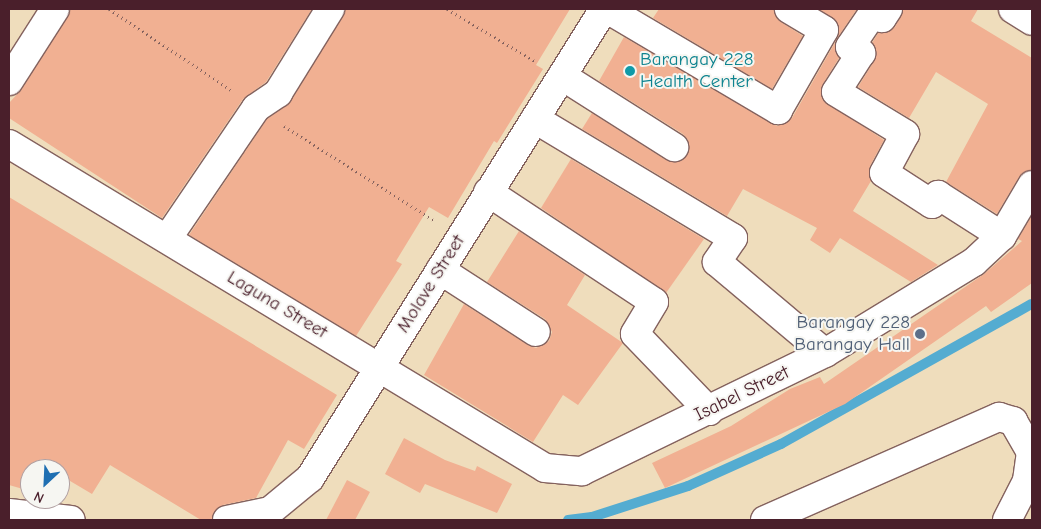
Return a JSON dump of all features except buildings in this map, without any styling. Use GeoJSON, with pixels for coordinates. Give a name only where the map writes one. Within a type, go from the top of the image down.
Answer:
{"type":"FeatureCollection","features":[{"type":"Feature","properties":{"kind":"street"},"geometry":{"type":"LineString","coordinates":[[9,80],[55,9]]}},
{"type":"Feature","properties":{"kind":"street"},"geometry":{"type":"LineString","coordinates":[[167,239],[256,108],[278,93],[330,9]]}},
{"type":"Feature","properties":{"kind":"street"},"geometry":{"type":"LineString","coordinates":[[605,9],[778,110],[824,30],[789,9]]}},
{"type":"Feature","properties":{"kind":"street","name":"Molave Street"},"geometry":{"type":"LineString","coordinates":[[227,520],[270,511],[310,478],[488,192],[605,9]]}},
{"type":"Feature","properties":{"kind":"street"},"geometry":{"type":"LineString","coordinates":[[888,9],[882,18],[873,13],[850,47],[861,53],[836,92],[905,134],[884,173],[932,204],[938,195],[1002,236]]}},
{"type":"Feature","properties":{"kind":"street"},"geometry":{"type":"LineString","coordinates":[[1013,9],[1032,21]]}},
{"type":"Feature","properties":{"kind":"street"},"geometry":{"type":"LineString","coordinates":[[562,76],[674,147]]}},
{"type":"Feature","properties":{"kind":"street"},"geometry":{"type":"LineString","coordinates":[[535,118],[733,238],[717,262],[825,353]]}},
{"type":"Feature","properties":{"kind":"street","name":"Laguna Street"},"geometry":{"type":"LineString","coordinates":[[9,144],[545,468]]}},
{"type":"Feature","properties":{"kind":"street","name":"Isabel Street"},"geometry":{"type":"LineString","coordinates":[[545,468],[582,471],[825,353],[974,262],[1002,236],[1032,185]]}},
{"type":"Feature","properties":{"kind":"street"},"geometry":{"type":"LineString","coordinates":[[488,192],[654,302],[635,334],[709,410]]}},
{"type":"Feature","properties":{"kind":"street"},"geometry":{"type":"LineString","coordinates":[[440,270],[536,332]]}},
{"type":"Feature","properties":{"kind":"street"},"geometry":{"type":"LineString","coordinates":[[765,520],[999,417],[1014,421],[1031,452],[1027,481],[1007,520]]}},
{"type":"Feature","properties":{"kind":"street"},"geometry":{"type":"LineString","coordinates":[[9,513],[71,520]]}},
{"type":"Feature","properties":{"kind":"path"},"geometry":{"type":"LineString","coordinates":[[447,9],[562,76]]}},
{"type":"Feature","properties":{"kind":"waterway"},"geometry":{"type":"LineString","coordinates":[[568,520],[592,517],[688,486],[781,444],[1032,304]]}},
{"type":"Feature","properties":{"kind":"place","name":"Barangay 228 Health Center"},"geometry":{"type":"Point","coordinates":[630,71]}},
{"type":"Feature","properties":{"kind":"place","name":"Barangay 228 Barangay Hall"},"geometry":{"type":"Point","coordinates":[920,334]}}]}
